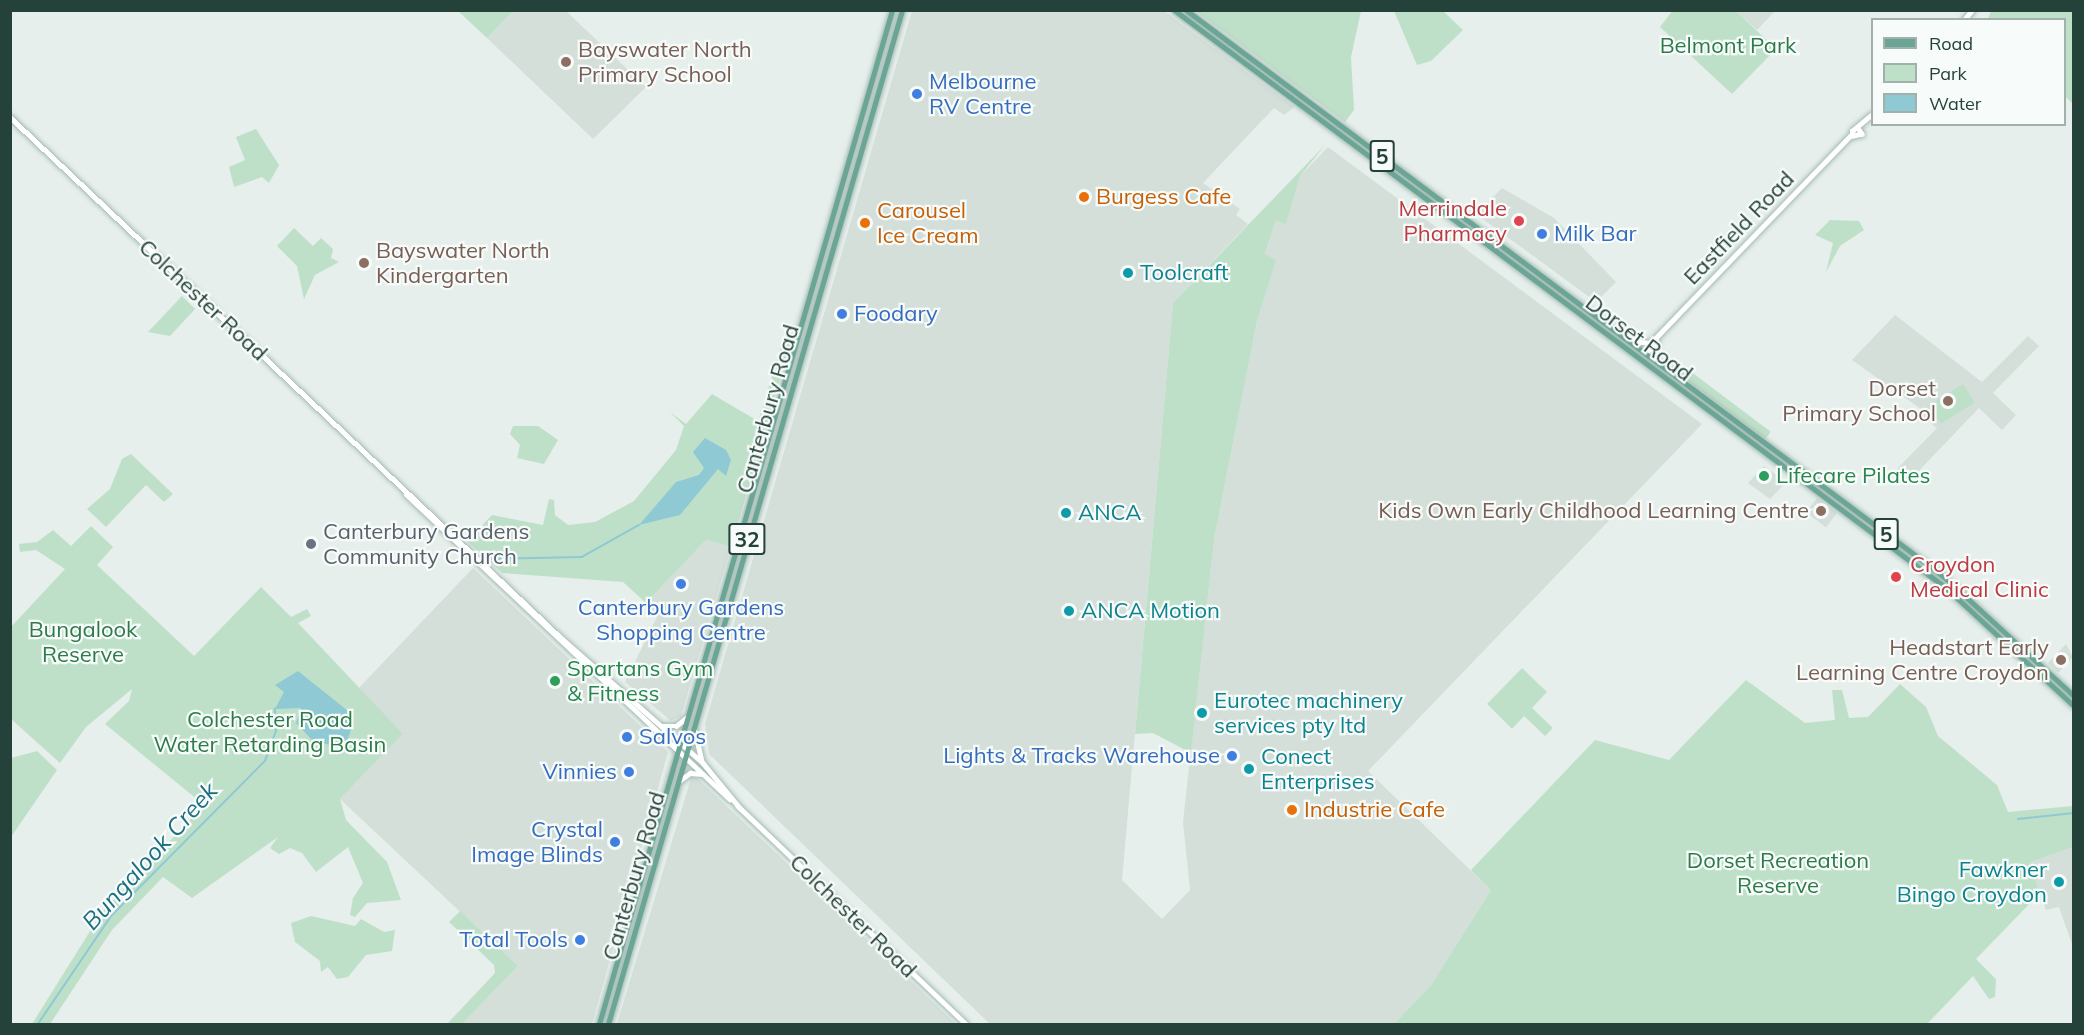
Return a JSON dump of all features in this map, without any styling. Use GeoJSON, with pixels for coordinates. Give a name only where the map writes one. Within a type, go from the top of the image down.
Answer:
{"type":"FeatureCollection","features":[{"type":"Feature","properties":{"kind":"main road","name":"Canterbury Road"},"geometry":{"type":"LineString","coordinates":[[599,1024],[892,10]]}},
{"type":"Feature","properties":{"kind":"main road","name":"Canterbury Road"},"geometry":{"type":"LineString","coordinates":[[608,1024],[902,10]]}},
{"type":"Feature","properties":{"kind":"main road","name":"Dorset Road"},"geometry":{"type":"LineString","coordinates":[[1174,10],[1970,607],[2073,706]]}},
{"type":"Feature","properties":{"kind":"main road","name":"Dorset Road"},"geometry":{"type":"LineString","coordinates":[[1186,10],[1904,547],[1974,602],[2073,696]]}},
{"type":"Feature","properties":{"kind":"main road","name":"Eastfield Road"},"geometry":{"type":"LineString","coordinates":[[1640,359],[1649,342],[1860,130],[1871,116]]}},
{"type":"Feature","properties":{"kind":"main road","name":"Colchester Road"},"geometry":{"type":"LineString","coordinates":[[10,117],[396,483],[681,742],[703,763],[740,807]]}},
{"type":"Feature","properties":{"kind":"main road"},"geometry":{"type":"LineString","coordinates":[[830,221],[839,224]]}},
{"type":"Feature","properties":{"kind":"main road"},"geometry":{"type":"LineString","coordinates":[[1520,269],[1525,263]]}},
{"type":"Feature","properties":{"kind":"main road"},"geometry":{"type":"LineString","coordinates":[[799,328],[808,330]]}},
{"type":"Feature","properties":{"kind":"main road","name":"Eastfield Road"},"geometry":{"type":"LineString","coordinates":[[1644,352],[1662,330]]}},
{"type":"Feature","properties":{"kind":"main road"},"geometry":{"type":"LineString","coordinates":[[1653,358],[1658,337]]}},
{"type":"Feature","properties":{"kind":"main road"},"geometry":{"type":"LineString","coordinates":[[1628,340],[1649,342]]}},
{"type":"Feature","properties":{"kind":"main road"},"geometry":{"type":"LineString","coordinates":[[1741,434],[1745,428]]}},
{"type":"Feature","properties":{"kind":"main road"},"geometry":{"type":"LineString","coordinates":[[768,438],[776,440]]}},
{"type":"Feature","properties":{"kind":"main road","name":"Colchester Road"},"geometry":{"type":"LineString","coordinates":[[396,483],[455,545],[740,807],[966,1024]]}},
{"type":"Feature","properties":{"kind":"main road"},"geometry":{"type":"LineString","coordinates":[[1829,500],[1834,494]]}},
{"type":"Feature","properties":{"kind":"main road"},"geometry":{"type":"LineString","coordinates":[[1900,553],[1904,547]]}},
{"type":"Feature","properties":{"kind":"main road"},"geometry":{"type":"LineString","coordinates":[[1970,607],[1974,602]]}},
{"type":"Feature","properties":{"kind":"main road"},"geometry":{"type":"LineString","coordinates":[[704,656],[714,658]]}},
{"type":"Feature","properties":{"kind":"main road"},"geometry":{"type":"LineString","coordinates":[[703,663],[712,665]]}},
{"type":"Feature","properties":{"kind":"main road"},"geometry":{"type":"LineString","coordinates":[[662,726],[676,726],[690,713]]}},
{"type":"Feature","properties":{"kind":"main road"},"geometry":{"type":"LineString","coordinates":[[696,723],[703,763]]}},
{"type":"Feature","properties":{"kind":"main road"},"geometry":{"type":"LineString","coordinates":[[679,781],[690,773],[704,775]]}},
{"type":"Feature","properties":{"kind":"shaded area","name":"Bayswater North Primary School"},"geometry":{"type":"Polygon","coordinates":[[[513,11],[566,11],[646,87],[593,139],[487,38],[513,11]]]}},
{"type":"Feature","properties":{"kind":"shaded area"},"geometry":{"type":"Polygon","coordinates":[[[912,11],[1164,11],[1294,107],[1284,115],[1274,108],[1203,183],[1240,209],[1236,215],[1248,224],[1173,303],[1122,880],[1162,919],[1190,890],[1183,822],[1214,540],[1257,321],[1275,261],[1265,255],[1276,219],[1286,225],[1300,176],[1328,147],[1702,424],[1368,771],[1491,890],[1431,985],[1394,1024],[990,1024],[709,754],[705,724],[912,11]]]}},
{"type":"Feature","properties":{"kind":"shaded area"},"geometry":{"type":"Polygon","coordinates":[[[1736,11],[1775,11],[1757,30],[1736,11]]]}},
{"type":"Feature","properties":{"kind":"shaded area"},"geometry":{"type":"Polygon","coordinates":[[[1502,188],[1554,218],[1616,282],[1596,302],[1476,214],[1502,188]]]}},
{"type":"Feature","properties":{"kind":"shaded area","name":"Dorset Primary School"},"geometry":{"type":"Polygon","coordinates":[[[1895,315],[1982,382],[2028,336],[2039,346],[1993,393],[2016,415],[2002,430],[1979,408],[1909,481],[1897,469],[1937,428],[1918,414],[1921,409],[1852,360],[1895,315]]]}},
{"type":"Feature","properties":{"kind":"shaded area"},"geometry":{"type":"Polygon","coordinates":[[[1764,466],[1786,482],[1770,499],[1748,483],[1764,466]]]}},
{"type":"Feature","properties":{"kind":"shaded area","name":"Kids Own Early Childhood Learning Centre"},"geometry":{"type":"Polygon","coordinates":[[[1817,498],[1837,513],[1826,527],[1806,512],[1817,498]]]}},
{"type":"Feature","properties":{"kind":"shaded area"},"geometry":{"type":"Polygon","coordinates":[[[706,540],[731,547],[681,716],[671,721],[625,682],[658,615],[646,603],[706,540]]]}},
{"type":"Feature","properties":{"kind":"shaded area"},"geometry":{"type":"Polygon","coordinates":[[[473,568],[668,752],[592,1024],[462,1024],[518,966],[340,799],[403,734],[356,691],[473,568]]]}},
{"type":"Feature","properties":{"kind":"shaded area","name":"Headstart Early Learning Centre Croydon"},"geometry":{"type":"Polygon","coordinates":[[[2066,644],[2073,657],[2058,673],[2048,663],[2066,644]]]}},
{"type":"Feature","properties":{"kind":"shaded area"},"geometry":{"type":"Polygon","coordinates":[[[691,778],[697,778],[956,1024],[617,1024],[691,778]]]}},
{"type":"Feature","properties":{"kind":"shaded area"},"geometry":{"type":"Polygon","coordinates":[[[2073,847],[2073,947],[2059,907],[2046,910],[2029,863],[2073,847]]]}},
{"type":"Feature","properties":{"kind":"green space","name":"Belmont Park"},"geometry":{"type":"Polygon","coordinates":[[[1673,10],[1736,11],[1776,49],[1732,94],[1660,27],[1673,10]]]}},
{"type":"Feature","properties":{"kind":"green space"},"geometry":{"type":"Polygon","coordinates":[[[458,11],[513,11],[487,38],[458,11]]]}},
{"type":"Feature","properties":{"kind":"green space"},"geometry":{"type":"Polygon","coordinates":[[[1196,11],[1361,11],[1351,57],[1354,110],[1345,122],[1196,11]]]}},
{"type":"Feature","properties":{"kind":"green space"},"geometry":{"type":"Polygon","coordinates":[[[1394,11],[1443,11],[1463,30],[1431,61],[1417,65],[1394,11]]]}},
{"type":"Feature","properties":{"kind":"green space"},"geometry":{"type":"Polygon","coordinates":[[[1991,11],[2073,11],[2073,104],[2066,97],[2066,18],[1988,18],[1991,11]]]}},
{"type":"Feature","properties":{"kind":"green space"},"geometry":{"type":"Polygon","coordinates":[[[256,129],[279,165],[269,183],[262,177],[234,187],[229,167],[245,160],[236,137],[256,129]]]}},
{"type":"Feature","properties":{"kind":"green space"},"geometry":{"type":"Polygon","coordinates":[[[1326,144],[1300,176],[1286,225],[1276,220],[1265,254],[1276,260],[1257,321],[1214,540],[1191,753],[1153,733],[1135,734],[1173,303],[1326,144]]]}},
{"type":"Feature","properties":{"kind":"green space"},"geometry":{"type":"Polygon","coordinates":[[[1830,220],[1859,221],[1864,230],[1840,246],[1826,272],[1833,243],[1815,235],[1830,220]]]}},
{"type":"Feature","properties":{"kind":"green space"},"geometry":{"type":"Polygon","coordinates":[[[294,228],[313,246],[321,238],[333,249],[331,258],[339,262],[315,275],[304,299],[297,266],[277,246],[294,228]]]}},
{"type":"Feature","properties":{"kind":"green space"},"geometry":{"type":"Polygon","coordinates":[[[182,296],[195,309],[170,336],[148,332],[182,296]]]}},
{"type":"Feature","properties":{"kind":"green space"},"geometry":{"type":"Polygon","coordinates":[[[786,331],[792,337],[731,547],[706,540],[646,603],[623,582],[502,573],[467,541],[492,515],[543,525],[549,499],[554,500],[555,515],[568,525],[595,522],[634,501],[676,450],[684,426],[670,412],[686,424],[712,394],[758,421],[786,331]]]}},
{"type":"Feature","properties":{"kind":"green space"},"geometry":{"type":"Polygon","coordinates":[[[1686,368],[1771,432],[1765,439],[1681,375],[1686,368]]]}},
{"type":"Feature","properties":{"kind":"green space"},"geometry":{"type":"Polygon","coordinates":[[[1963,384],[1975,403],[1941,424],[1929,405],[1963,384]]]}},
{"type":"Feature","properties":{"kind":"green space"},"geometry":{"type":"Polygon","coordinates":[[[513,426],[538,426],[558,440],[544,464],[517,458],[520,445],[510,434],[513,426]]]}},
{"type":"Feature","properties":{"kind":"green space"},"geometry":{"type":"Polygon","coordinates":[[[131,454],[173,494],[164,502],[146,485],[106,527],[87,509],[110,489],[122,459],[131,454]]]}},
{"type":"Feature","properties":{"kind":"green space","name":"Colchester Road Water Retarding Basin"},"geometry":{"type":"Polygon","coordinates":[[[91,526],[113,547],[97,565],[194,656],[261,587],[291,617],[307,609],[311,616],[298,623],[403,734],[340,799],[346,820],[387,862],[401,900],[367,903],[355,917],[350,915],[353,898],[363,883],[348,847],[316,872],[302,853],[290,848],[279,854],[270,848],[278,837],[192,898],[163,877],[112,930],[50,1024],[32,1024],[102,912],[204,805],[105,724],[129,701],[132,689],[86,727],[60,763],[11,719],[10,628],[65,569],[36,550],[20,552],[19,544],[37,542],[53,530],[71,546],[91,526]]]}},
{"type":"Feature","properties":{"kind":"green space"},"geometry":{"type":"Polygon","coordinates":[[[1522,668],[1547,692],[1532,708],[1553,728],[1545,736],[1524,716],[1512,729],[1487,704],[1522,668]]]}},
{"type":"Feature","properties":{"kind":"green space","name":"Dorset Recreation Reserve"},"geometry":{"type":"Polygon","coordinates":[[[1746,680],[1805,723],[1835,720],[1832,690],[1842,690],[1849,718],[1868,717],[1900,684],[1926,707],[1938,736],[1997,785],[2008,812],[2073,806],[2073,847],[2029,863],[2040,893],[1976,959],[1996,979],[1995,997],[1989,999],[1973,976],[1927,1024],[1394,1024],[1431,985],[1491,890],[1471,870],[1595,740],[1669,760],[1746,680]]]}},
{"type":"Feature","properties":{"kind":"green space"},"geometry":{"type":"Polygon","coordinates":[[[37,751],[57,770],[11,837],[11,758],[37,751]]]}},
{"type":"Feature","properties":{"kind":"green space"},"geometry":{"type":"Polygon","coordinates":[[[460,911],[518,966],[462,1024],[447,1024],[495,973],[494,965],[449,922],[460,911]]]}},
{"type":"Feature","properties":{"kind":"green space"},"geometry":{"type":"Polygon","coordinates":[[[311,916],[355,926],[361,919],[384,932],[395,930],[392,951],[366,955],[348,977],[337,979],[328,967],[321,972],[320,961],[295,942],[291,923],[311,916]]]}},
{"type":"Feature","properties":{"kind":"water"},"geometry":{"type":"Polygon","coordinates":[[[705,438],[726,450],[731,460],[726,476],[718,469],[680,515],[639,525],[676,482],[699,475],[704,468],[693,452],[705,438]]]}},
{"type":"Feature","properties":{"kind":"water"},"geometry":{"type":"Polygon","coordinates":[[[298,671],[348,711],[352,727],[347,741],[336,747],[311,739],[296,723],[301,708],[275,709],[284,692],[275,685],[298,671]]]}},
{"type":"Feature","properties":{"kind":"waterway","name":"Bungalook Creek"},"geometry":{"type":"LineString","coordinates":[[488,559],[582,557],[639,525]]}},
{"type":"Feature","properties":{"kind":"waterway","name":"Bungalook Creek"},"geometry":{"type":"LineString","coordinates":[[38,1024],[111,916],[265,761],[276,731],[275,709]]}},
{"type":"Feature","properties":{"kind":"waterway"},"geometry":{"type":"LineString","coordinates":[[2018,819],[2074,813]]}},
{"type":"Feature","properties":{"kind":"place","name":"Bayswater North Primary School"},"geometry":{"type":"Point","coordinates":[566,62]}},
{"type":"Feature","properties":{"kind":"place","name":"Melbourne RV Centre"},"geometry":{"type":"Point","coordinates":[917,94]}},
{"type":"Feature","properties":{"kind":"place","name":"Burgess Cafe"},"geometry":{"type":"Point","coordinates":[1084,197]}},
{"type":"Feature","properties":{"kind":"place","name":"Merrindale Pharmacy"},"geometry":{"type":"Point","coordinates":[1519,221]}},
{"type":"Feature","properties":{"kind":"place","name":"Carousel Ice Cream"},"geometry":{"type":"Point","coordinates":[865,223]}},
{"type":"Feature","properties":{"kind":"place","name":"Milk Bar"},"geometry":{"type":"Point","coordinates":[1542,234]}},
{"type":"Feature","properties":{"kind":"place","name":"Bayswater North Kindergarten"},"geometry":{"type":"Point","coordinates":[364,263]}},
{"type":"Feature","properties":{"kind":"place","name":"Toolcraft"},"geometry":{"type":"Point","coordinates":[1128,273]}},
{"type":"Feature","properties":{"kind":"place","name":"Foodary"},"geometry":{"type":"Point","coordinates":[842,314]}},
{"type":"Feature","properties":{"kind":"place","name":"Dorset Primary School"},"geometry":{"type":"Point","coordinates":[1948,401]}},
{"type":"Feature","properties":{"kind":"place","name":"Lifecare Pilates"},"geometry":{"type":"Point","coordinates":[1764,476]}},
{"type":"Feature","properties":{"kind":"place","name":"Kids Own Early Childhood Learning Centre"},"geometry":{"type":"Point","coordinates":[1821,511]}},
{"type":"Feature","properties":{"kind":"place","name":"ANCA"},"geometry":{"type":"Point","coordinates":[1066,513]}},
{"type":"Feature","properties":{"kind":"place","name":"Canterbury Gardens Community Church"},"geometry":{"type":"Point","coordinates":[311,544]}},
{"type":"Feature","properties":{"kind":"place","name":"Croydon Medical Clinic"},"geometry":{"type":"Point","coordinates":[1896,577]}},
{"type":"Feature","properties":{"kind":"place","name":"Canterbury Gardens Shopping Centre"},"geometry":{"type":"Point","coordinates":[681,584]}},
{"type":"Feature","properties":{"kind":"place","name":"ANCA Motion"},"geometry":{"type":"Point","coordinates":[1069,611]}},
{"type":"Feature","properties":{"kind":"place","name":"Headstart Early Learning Centre Croydon"},"geometry":{"type":"Point","coordinates":[2061,660]}},
{"type":"Feature","properties":{"kind":"place","name":"Spartans Gym & Fitness"},"geometry":{"type":"Point","coordinates":[555,681]}},
{"type":"Feature","properties":{"kind":"place","name":"Eurotec machinery services pty ltd"},"geometry":{"type":"Point","coordinates":[1202,713]}},
{"type":"Feature","properties":{"kind":"place","name":"Salvos"},"geometry":{"type":"Point","coordinates":[627,737]}},
{"type":"Feature","properties":{"kind":"place","name":"Lights & Tracks Warehouse"},"geometry":{"type":"Point","coordinates":[1232,756]}},
{"type":"Feature","properties":{"kind":"place","name":"Conect Enterprises"},"geometry":{"type":"Point","coordinates":[1249,769]}},
{"type":"Feature","properties":{"kind":"place","name":"Vinnies"},"geometry":{"type":"Point","coordinates":[629,772]}},
{"type":"Feature","properties":{"kind":"place","name":"Industrie Cafe"},"geometry":{"type":"Point","coordinates":[1292,810]}},
{"type":"Feature","properties":{"kind":"place","name":"Crystal Image Blinds"},"geometry":{"type":"Point","coordinates":[615,842]}},
{"type":"Feature","properties":{"kind":"place","name":"Fawkner Bingo Croydon"},"geometry":{"type":"Point","coordinates":[2059,882]}},
{"type":"Feature","properties":{"kind":"place","name":"Total Tools"},"geometry":{"type":"Point","coordinates":[580,940]}},
{"type":"Feature","properties":{"kind":"park label","name":"Bungalook Reserve"},"geometry":{"type":"Point","coordinates":[83,642]}}]}
